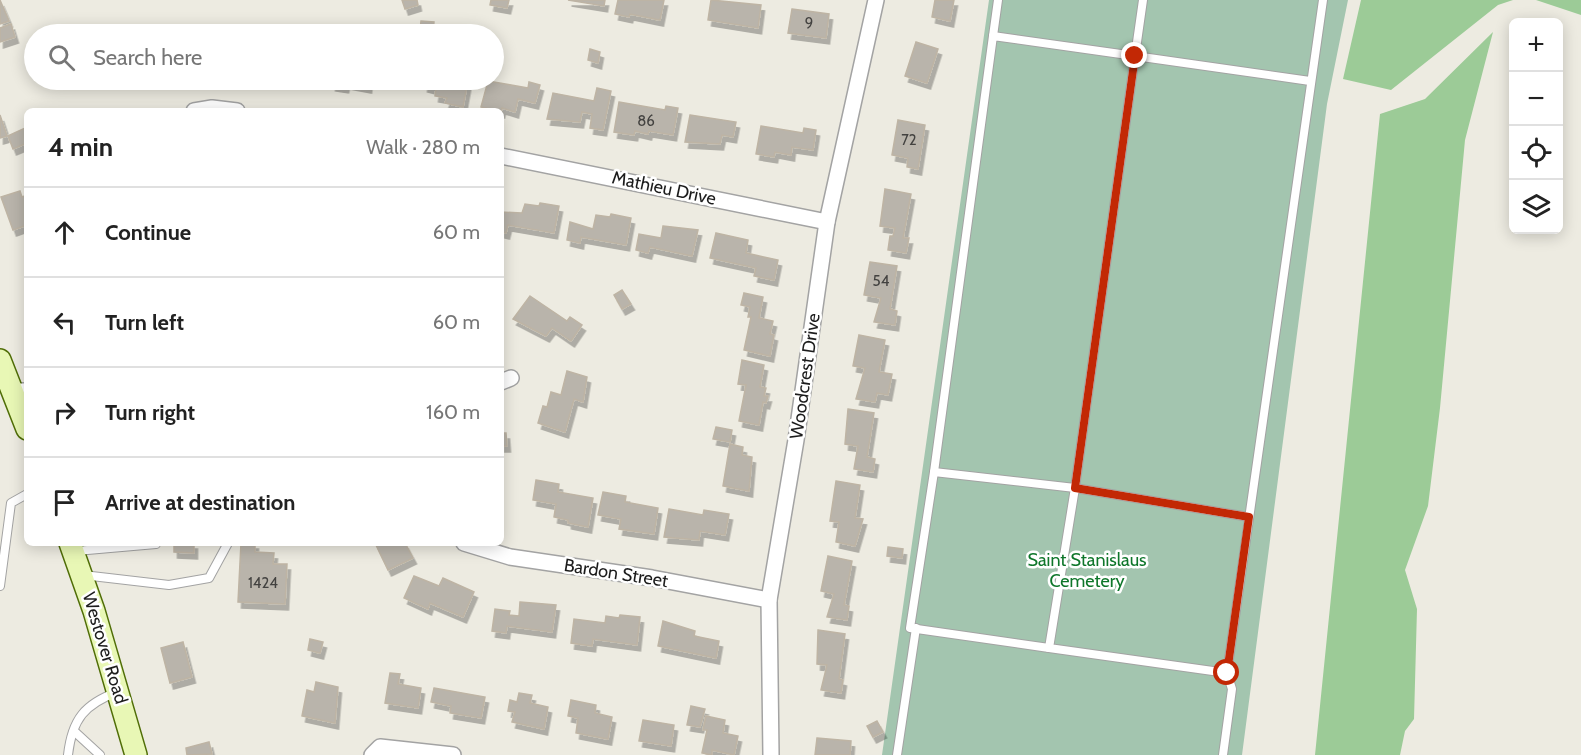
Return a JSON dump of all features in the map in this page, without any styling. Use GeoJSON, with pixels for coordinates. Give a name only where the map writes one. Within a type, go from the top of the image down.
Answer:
{"type":"FeatureCollection","features":[{"type":"Feature","properties":{"kind":"main road"},"geometry":{"type":"LineString","coordinates":[[0,360],[20,391],[24,413]]}},
{"type":"Feature","properties":{"kind":"main road","name":"Westover Road"},"geometry":{"type":"LineString","coordinates":[[72,547],[119,691],[136,755]]}},
{"type":"Feature","properties":{"kind":"street","name":"Woodcrest Drive"},"geometry":{"type":"LineString","coordinates":[[771,755],[769,600],[796,440],[827,222],[876,0]]}},
{"type":"Feature","properties":{"kind":"street","name":"Mathieu Drive"},"geometry":{"type":"LineString","coordinates":[[504,157],[827,222]]}},
{"type":"Feature","properties":{"kind":"street","name":"Bardon Street"},"geometry":{"type":"LineString","coordinates":[[474,546],[510,557],[652,578],[769,600]]}},
{"type":"Feature","properties":{"kind":"street"},"geometry":{"type":"LineString","coordinates":[[372,755],[380,747],[453,755]]}},
{"type":"Feature","properties":{"kind":"lane"},"geometry":{"type":"LineString","coordinates":[[998,0],[934,472],[910,628],[1227,673]]}},
{"type":"Feature","properties":{"kind":"lane"},"geometry":{"type":"LineString","coordinates":[[1049,648],[1075,488],[1143,0]]}},
{"type":"Feature","properties":{"kind":"lane"},"geometry":{"type":"LineString","coordinates":[[1223,755],[1232,689],[1227,673],[1323,0]]}},
{"type":"Feature","properties":{"kind":"lane"},"geometry":{"type":"LineString","coordinates":[[993,36],[1310,81]]}},
{"type":"Feature","properties":{"kind":"lane"},"geometry":{"type":"LineString","coordinates":[[934,472],[1075,488],[1249,517]]}},
{"type":"Feature","properties":{"kind":"lane"},"geometry":{"type":"LineString","coordinates":[[0,586],[11,503],[24,496]]}},
{"type":"Feature","properties":{"kind":"lane"},"geometry":{"type":"LineString","coordinates":[[72,547],[100,546]]}},
{"type":"Feature","properties":{"kind":"lane"},"geometry":{"type":"LineString","coordinates":[[82,575],[169,585],[209,578],[226,546]]}},
{"type":"Feature","properties":{"kind":"lane"},"geometry":{"type":"LineString","coordinates":[[897,755],[916,628]]}},
{"type":"Feature","properties":{"kind":"lane"},"geometry":{"type":"LineString","coordinates":[[68,755],[82,713],[94,701],[119,691]]}},
{"type":"Feature","properties":{"kind":"lane"},"geometry":{"type":"LineString","coordinates":[[75,732],[100,755]]}},
{"type":"Feature","properties":{"kind":"green space","name":"Saint Stanislaus Cemetery"},"geometry":{"type":"Polygon","coordinates":[[[989,0],[1348,0],[1327,104],[1242,755],[882,755],[989,0]]]}},
{"type":"Feature","properties":{"kind":"green space"},"geometry":{"type":"Polygon","coordinates":[[[1361,0],[1513,0],[1498,5],[1391,90],[1343,79],[1361,0]]]}},
{"type":"Feature","properties":{"kind":"green space"},"geometry":{"type":"Polygon","coordinates":[[[1536,0],[1581,0],[1581,15],[1536,0]]]}},
{"type":"Feature","properties":{"kind":"green space"},"geometry":{"type":"Polygon","coordinates":[[[1493,32],[1465,140],[1440,408],[1428,506],[1405,570],[1417,609],[1414,719],[1405,731],[1400,755],[1315,755],[1380,114],[1425,99],[1493,32]]]}},
{"type":"Feature","properties":{"kind":"building"},"geometry":{"type":"Polygon","coordinates":[[[0,0],[9,21],[0,24],[0,0]]]}},
{"type":"Feature","properties":{"kind":"building"},"geometry":{"type":"Polygon","coordinates":[[[402,0],[417,0],[418,5],[405,9],[402,0]]]}},
{"type":"Feature","properties":{"kind":"building"},"geometry":{"type":"Polygon","coordinates":[[[491,0],[509,0],[507,8],[490,5],[491,0]]]}},
{"type":"Feature","properties":{"kind":"building"},"geometry":{"type":"Polygon","coordinates":[[[568,0],[605,0],[604,6],[568,0]]]}},
{"type":"Feature","properties":{"kind":"building"},"geometry":{"type":"Polygon","coordinates":[[[618,0],[664,0],[660,20],[630,14],[629,17],[615,14],[618,0]]]}},
{"type":"Feature","properties":{"kind":"building"},"geometry":{"type":"Polygon","coordinates":[[[711,0],[761,5],[758,28],[708,20],[711,0]]]}},
{"type":"Feature","properties":{"kind":"building"},"geometry":{"type":"Polygon","coordinates":[[[935,0],[954,0],[950,21],[932,17],[935,0]]]}},
{"type":"Feature","properties":{"kind":"building"},"geometry":{"type":"Polygon","coordinates":[[[792,9],[829,14],[826,38],[788,33],[792,9]]]}},
{"type":"Feature","properties":{"kind":"building"},"geometry":{"type":"Polygon","coordinates":[[[421,21],[434,22],[434,24],[421,24],[421,21]]]}},
{"type":"Feature","properties":{"kind":"building"},"geometry":{"type":"Polygon","coordinates":[[[11,24],[15,37],[0,42],[0,28],[11,24]]]}},
{"type":"Feature","properties":{"kind":"building"},"geometry":{"type":"Polygon","coordinates":[[[916,42],[938,49],[927,83],[905,76],[916,42]]]}},
{"type":"Feature","properties":{"kind":"building"},"geometry":{"type":"Polygon","coordinates":[[[590,49],[600,52],[598,63],[588,60],[590,49]]]}},
{"type":"Feature","properties":{"kind":"building"},"geometry":{"type":"Polygon","coordinates":[[[529,82],[540,85],[535,103],[518,99],[515,112],[504,108],[481,107],[486,90],[504,90],[504,84],[528,88],[529,82]]]}},
{"type":"Feature","properties":{"kind":"building"},"geometry":{"type":"Polygon","coordinates":[[[597,88],[611,91],[603,130],[590,128],[592,114],[582,112],[580,122],[547,119],[553,93],[594,101],[597,88]]]}},
{"type":"Feature","properties":{"kind":"building"},"geometry":{"type":"Polygon","coordinates":[[[436,90],[466,90],[463,107],[445,103],[447,98],[435,96],[436,90]]]}},
{"type":"Feature","properties":{"kind":"building"},"geometry":{"type":"Polygon","coordinates":[[[619,102],[665,110],[666,106],[678,108],[673,135],[649,131],[648,134],[635,131],[634,135],[614,132],[619,102]]]}},
{"type":"Feature","properties":{"kind":"building"},"geometry":{"type":"Polygon","coordinates":[[[0,115],[7,136],[0,138],[0,115]]]}},
{"type":"Feature","properties":{"kind":"building"},"geometry":{"type":"Polygon","coordinates":[[[690,115],[736,122],[733,137],[722,135],[720,144],[685,142],[690,115]]]}},
{"type":"Feature","properties":{"kind":"building"},"geometry":{"type":"Polygon","coordinates":[[[898,120],[925,125],[918,169],[907,167],[908,158],[892,155],[898,120]]]}},
{"type":"Feature","properties":{"kind":"building"},"geometry":{"type":"Polygon","coordinates":[[[761,126],[803,133],[804,128],[816,130],[813,150],[792,147],[791,155],[775,152],[774,157],[756,154],[761,126]]]}},
{"type":"Feature","properties":{"kind":"building"},"geometry":{"type":"Polygon","coordinates":[[[24,128],[24,144],[13,149],[8,136],[24,128]]]}},
{"type":"Feature","properties":{"kind":"building"},"geometry":{"type":"Polygon","coordinates":[[[885,189],[911,194],[903,238],[909,238],[906,253],[888,250],[890,236],[893,236],[895,228],[880,226],[885,189]]]}},
{"type":"Feature","properties":{"kind":"building"},"geometry":{"type":"Polygon","coordinates":[[[20,191],[22,197],[24,196],[24,226],[13,230],[1,197],[20,191]]]}},
{"type":"Feature","properties":{"kind":"building"},"geometry":{"type":"Polygon","coordinates":[[[540,203],[559,206],[554,233],[508,225],[506,233],[504,233],[504,212],[522,213],[525,204],[539,206],[540,203]]]}},
{"type":"Feature","properties":{"kind":"building"},"geometry":{"type":"Polygon","coordinates":[[[611,214],[631,218],[626,245],[581,237],[580,243],[567,240],[570,222],[593,229],[596,215],[610,217],[611,214]]]}},
{"type":"Feature","properties":{"kind":"building"},"geometry":{"type":"Polygon","coordinates":[[[663,226],[698,230],[692,256],[650,247],[648,253],[636,250],[639,234],[661,238],[663,226]]]}},
{"type":"Feature","properties":{"kind":"building"},"geometry":{"type":"Polygon","coordinates":[[[716,233],[748,240],[746,253],[778,260],[774,280],[754,276],[756,268],[710,258],[716,233]]]}},
{"type":"Feature","properties":{"kind":"building"},"geometry":{"type":"Polygon","coordinates":[[[870,262],[897,266],[890,309],[897,311],[895,325],[874,322],[881,298],[864,295],[870,262]]]}},
{"type":"Feature","properties":{"kind":"building"},"geometry":{"type":"Polygon","coordinates":[[[622,290],[631,304],[622,309],[614,295],[622,290]]]}},
{"type":"Feature","properties":{"kind":"building"},"geometry":{"type":"Polygon","coordinates":[[[744,293],[763,297],[759,318],[773,321],[770,334],[774,335],[770,356],[744,350],[751,317],[748,317],[750,307],[741,305],[744,293]]]}},
{"type":"Feature","properties":{"kind":"building"},"geometry":{"type":"Polygon","coordinates":[[[530,296],[567,321],[570,317],[582,325],[571,341],[552,328],[546,336],[513,319],[530,296]]]}},
{"type":"Feature","properties":{"kind":"building"},"geometry":{"type":"Polygon","coordinates":[[[859,335],[885,340],[879,372],[892,374],[888,395],[877,393],[875,402],[856,399],[865,368],[853,366],[859,335]]]}},
{"type":"Feature","properties":{"kind":"building"},"geometry":{"type":"Polygon","coordinates":[[[742,360],[764,365],[760,387],[766,388],[764,396],[768,396],[766,403],[763,402],[759,425],[739,421],[746,385],[738,384],[742,360]]]}},
{"type":"Feature","properties":{"kind":"building"},"geometry":{"type":"Polygon","coordinates":[[[567,371],[587,377],[583,402],[574,399],[565,432],[538,423],[543,406],[547,407],[551,392],[561,395],[567,371]]]}},
{"type":"Feature","properties":{"kind":"building"},"geometry":{"type":"Polygon","coordinates":[[[848,409],[874,413],[867,457],[875,459],[873,472],[854,469],[858,446],[845,444],[848,409]]]}},
{"type":"Feature","properties":{"kind":"building"},"geometry":{"type":"Polygon","coordinates":[[[716,427],[732,430],[730,442],[713,439],[716,427]]]}},
{"type":"Feature","properties":{"kind":"building"},"geometry":{"type":"Polygon","coordinates":[[[504,433],[506,433],[507,446],[504,446],[504,433]]]}},
{"type":"Feature","properties":{"kind":"building"},"geometry":{"type":"Polygon","coordinates":[[[730,444],[743,447],[742,455],[752,457],[749,491],[723,486],[730,444]]]}},
{"type":"Feature","properties":{"kind":"building"},"geometry":{"type":"Polygon","coordinates":[[[536,480],[559,484],[558,492],[593,498],[588,527],[568,523],[568,520],[554,517],[556,504],[533,500],[536,480]]]}},
{"type":"Feature","properties":{"kind":"building"},"geometry":{"type":"Polygon","coordinates":[[[836,481],[860,485],[855,518],[863,519],[855,546],[836,542],[839,522],[830,521],[836,481]]]}},
{"type":"Feature","properties":{"kind":"building"},"geometry":{"type":"Polygon","coordinates":[[[603,492],[626,496],[625,502],[658,508],[654,534],[619,529],[621,519],[598,515],[603,492]]]}},
{"type":"Feature","properties":{"kind":"building"},"geometry":{"type":"Polygon","coordinates":[[[669,509],[703,515],[704,510],[729,514],[725,535],[700,531],[699,540],[664,537],[669,509]]]}},
{"type":"Feature","properties":{"kind":"building"},"geometry":{"type":"Polygon","coordinates":[[[174,546],[194,546],[194,553],[174,552],[174,546]]]}},
{"type":"Feature","properties":{"kind":"building"},"geometry":{"type":"Polygon","coordinates":[[[241,546],[255,546],[255,552],[274,553],[273,564],[287,564],[285,604],[238,602],[241,546]]]}},
{"type":"Feature","properties":{"kind":"building"},"geometry":{"type":"Polygon","coordinates":[[[376,546],[407,546],[413,558],[388,570],[376,546]]]}},
{"type":"Feature","properties":{"kind":"building"},"geometry":{"type":"Polygon","coordinates":[[[888,547],[903,549],[902,558],[887,556],[888,547]]]}},
{"type":"Feature","properties":{"kind":"building"},"geometry":{"type":"Polygon","coordinates":[[[828,556],[852,561],[844,605],[849,606],[847,620],[827,617],[834,594],[821,591],[828,556]]]}},
{"type":"Feature","properties":{"kind":"building"},"geometry":{"type":"Polygon","coordinates":[[[414,576],[439,586],[443,578],[474,592],[463,617],[430,603],[428,609],[404,598],[414,576]]]}},
{"type":"Feature","properties":{"kind":"building"},"geometry":{"type":"Polygon","coordinates":[[[520,602],[556,605],[552,632],[507,626],[506,633],[492,631],[495,609],[510,611],[509,615],[519,616],[520,602]]]}},
{"type":"Feature","properties":{"kind":"building"},"geometry":{"type":"Polygon","coordinates":[[[620,615],[640,617],[637,645],[593,639],[592,646],[571,643],[574,619],[605,623],[606,616],[619,618],[620,615]]]}},
{"type":"Feature","properties":{"kind":"building"},"geometry":{"type":"Polygon","coordinates":[[[663,621],[695,631],[694,636],[719,641],[716,658],[658,646],[663,621]]]}},
{"type":"Feature","properties":{"kind":"building"},"geometry":{"type":"Polygon","coordinates":[[[818,630],[845,634],[839,679],[843,680],[841,693],[821,690],[827,665],[817,664],[818,630]]]}},
{"type":"Feature","properties":{"kind":"building"},"geometry":{"type":"Polygon","coordinates":[[[310,639],[323,642],[320,653],[308,650],[310,639]]]}},
{"type":"Feature","properties":{"kind":"building"},"geometry":{"type":"Polygon","coordinates":[[[183,642],[192,677],[170,683],[161,648],[183,642]]]}},
{"type":"Feature","properties":{"kind":"building"},"geometry":{"type":"Polygon","coordinates":[[[390,673],[400,674],[398,684],[421,688],[418,708],[385,703],[390,673]]]}},
{"type":"Feature","properties":{"kind":"building"},"geometry":{"type":"Polygon","coordinates":[[[316,682],[338,687],[335,723],[302,716],[307,690],[314,692],[316,682]]]}},
{"type":"Feature","properties":{"kind":"building"},"geometry":{"type":"Polygon","coordinates":[[[434,688],[485,697],[481,718],[450,713],[451,706],[431,702],[434,688]]]}},
{"type":"Feature","properties":{"kind":"building"},"geometry":{"type":"Polygon","coordinates":[[[519,693],[532,695],[530,703],[548,707],[544,729],[512,722],[515,712],[508,711],[510,700],[517,702],[519,693]]]}},
{"type":"Feature","properties":{"kind":"building"},"geometry":{"type":"Polygon","coordinates":[[[571,700],[596,705],[595,713],[612,717],[608,739],[576,733],[578,718],[568,716],[571,700]]]}},
{"type":"Feature","properties":{"kind":"building"},"geometry":{"type":"Polygon","coordinates":[[[691,706],[705,709],[700,727],[687,725],[691,706]]]}},
{"type":"Feature","properties":{"kind":"building"},"geometry":{"type":"Polygon","coordinates":[[[706,716],[725,720],[723,733],[738,736],[734,755],[712,750],[712,755],[702,753],[707,730],[703,730],[706,716]]]}},
{"type":"Feature","properties":{"kind":"building"},"geometry":{"type":"Polygon","coordinates":[[[643,720],[674,725],[671,746],[639,741],[643,720]]]}},
{"type":"Feature","properties":{"kind":"building"},"geometry":{"type":"Polygon","coordinates":[[[877,721],[883,732],[873,737],[867,726],[877,721]]]}},
{"type":"Feature","properties":{"kind":"building"},"geometry":{"type":"Polygon","coordinates":[[[817,738],[851,741],[850,755],[815,755],[817,738]]]}},
{"type":"Feature","properties":{"kind":"building"},"geometry":{"type":"Polygon","coordinates":[[[209,742],[212,754],[187,755],[186,748],[209,742]]]}},
{"type":"Feature","properties":{"kind":"route"},"geometry":{"type":"LineString","coordinates":[[1135,56],[1075,488],[1249,517],[1227,673]]}}]}
